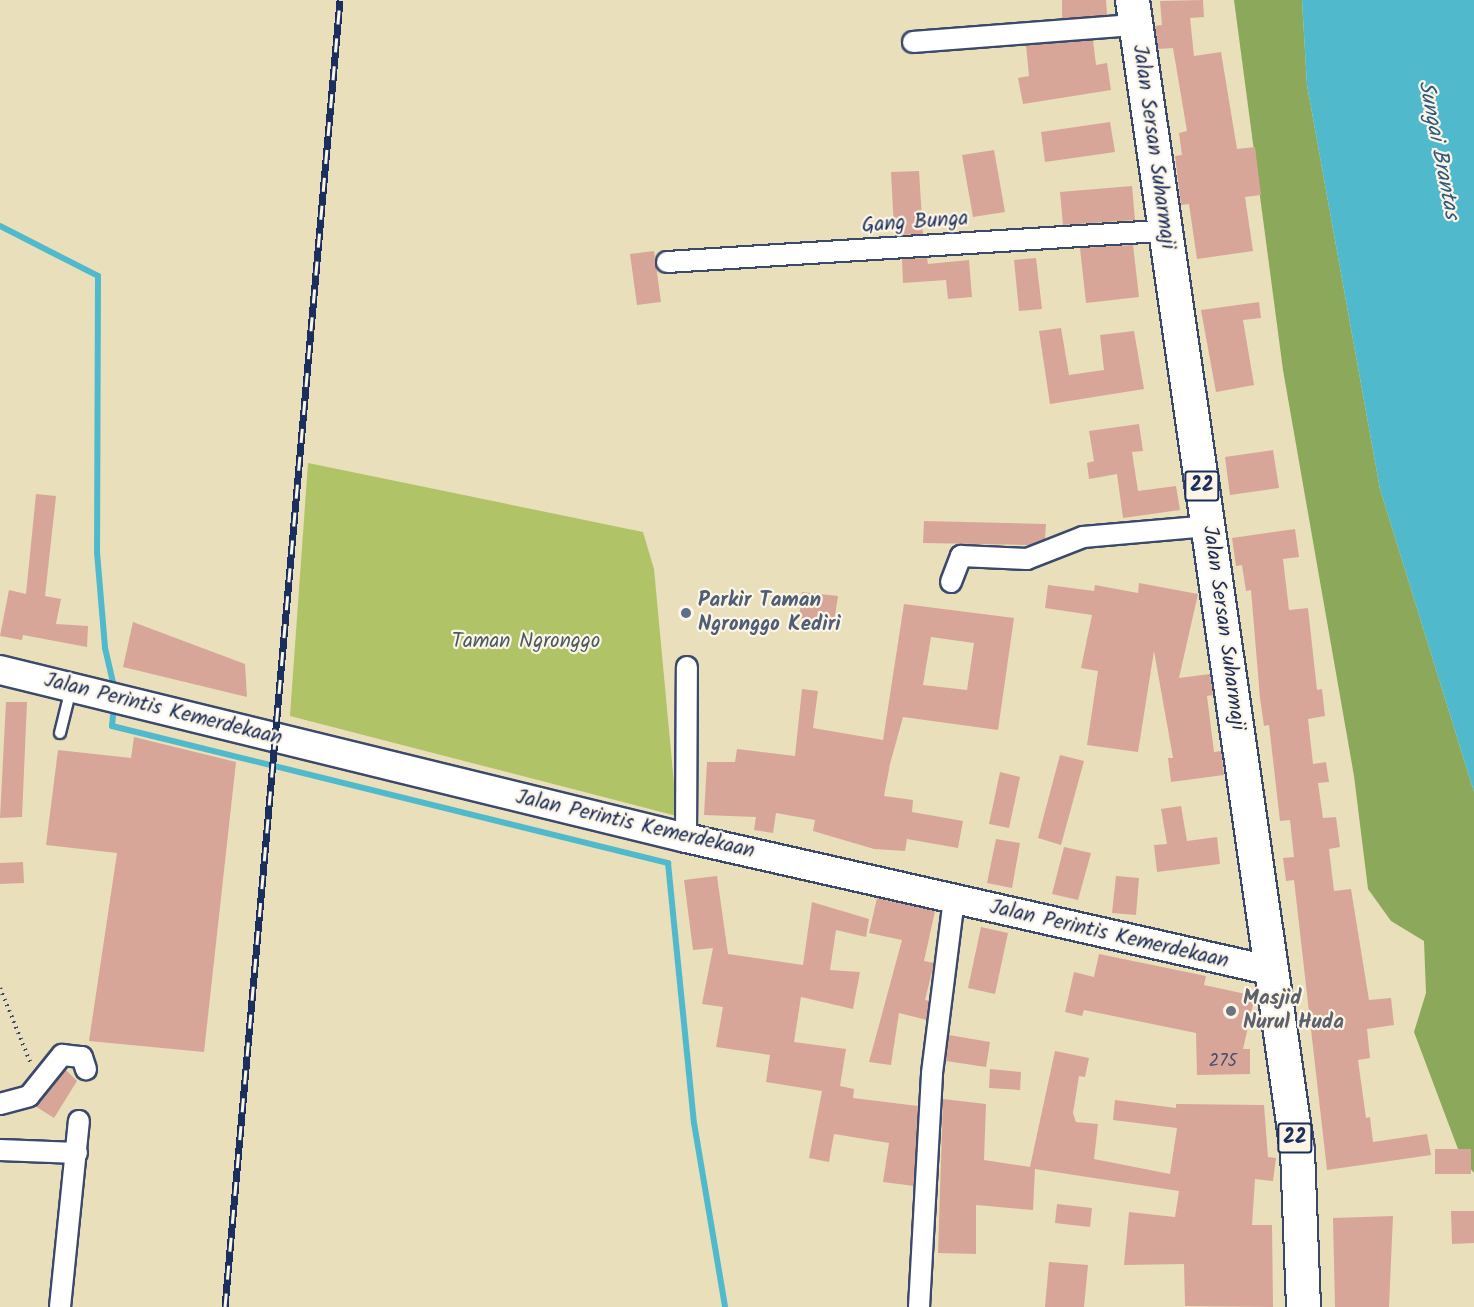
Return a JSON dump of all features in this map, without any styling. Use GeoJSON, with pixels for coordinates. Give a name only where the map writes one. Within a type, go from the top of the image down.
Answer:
{"type":"FeatureCollection","features":[{"type":"Feature","properties":{"kind":"highway","name":"Jalan Sersan Suharmaji"},"geometry":{"type":"LineString","coordinates":[[1134,13],[1273,971]]}},
{"type":"Feature","properties":{"kind":"highway","name":"22"},"geometry":{"type":"LineString","coordinates":[[1273,971],[1297,1150],[1302,1307]]}},
{"type":"Feature","properties":{"kind":"main road","name":"Jalan Perintis Kemerdekaan"},"geometry":{"type":"LineString","coordinates":[[0,670],[686,838],[1273,971]]}},
{"type":"Feature","properties":{"kind":"street"},"geometry":{"type":"LineString","coordinates":[[913,42],[1134,13]]}},
{"type":"Feature","properties":{"kind":"street","name":"Gang Bunga"},"geometry":{"type":"LineString","coordinates":[[667,262],[1165,231]]}},
{"type":"Feature","properties":{"kind":"street"},"geometry":{"type":"LineString","coordinates":[[951,582],[961,556],[1027,559],[1083,537],[1208,526]]}},
{"type":"Feature","properties":{"kind":"street"},"geometry":{"type":"LineString","coordinates":[[686,838],[687,667]]}},
{"type":"Feature","properties":{"kind":"street"},"geometry":{"type":"LineString","coordinates":[[919,1307],[931,1085],[954,900]]}},
{"type":"Feature","properties":{"kind":"street"},"geometry":{"type":"LineString","coordinates":[[0,1104],[22,1100],[65,1054],[82,1056],[86,1070]]}},
{"type":"Feature","properties":{"kind":"street"},"geometry":{"type":"LineString","coordinates":[[60,1307],[79,1121]]}},
{"type":"Feature","properties":{"kind":"street"},"geometry":{"type":"LineString","coordinates":[[0,1150],[77,1153]]}},
{"type":"Feature","properties":{"kind":"lane"},"geometry":{"type":"LineString","coordinates":[[60,733],[72,686]]}},
{"type":"Feature","properties":{"kind":"path"},"geometry":{"type":"LineString","coordinates":[[0,988],[41,1080]]}},
{"type":"Feature","properties":{"kind":"green space"},"geometry":{"type":"Polygon","coordinates":[[[1234,0],[1302,0],[1307,85],[1380,489],[1474,792],[1474,1173],[1461,1157],[1414,1032],[1426,993],[1424,941],[1391,921],[1368,889],[1354,776],[1283,370],[1234,0]]]}},
{"type":"Feature","properties":{"kind":"green space","name":"Taman Ngronggo"},"geometry":{"type":"Polygon","coordinates":[[[308,463],[643,532],[654,569],[677,816],[290,716],[308,463]]]}},
{"type":"Feature","properties":{"kind":"water","name":"Sungai Brantas"},"geometry":{"type":"Polygon","coordinates":[[[1302,0],[1474,0],[1474,792],[1380,489],[1307,85],[1302,0]]]}},
{"type":"Feature","properties":{"kind":"building"},"geometry":{"type":"Polygon","coordinates":[[[1062,0],[1106,0],[1107,15],[1062,19],[1062,0]]]}},
{"type":"Feature","properties":{"kind":"building"},"geometry":{"type":"Polygon","coordinates":[[[1203,0],[1204,17],[1190,18],[1194,56],[1221,52],[1237,149],[1255,147],[1261,195],[1245,197],[1253,251],[1197,259],[1189,204],[1181,205],[1175,156],[1182,155],[1179,133],[1187,131],[1173,48],[1158,49],[1155,26],[1162,25],[1160,1],[1203,0]]]}},
{"type":"Feature","properties":{"kind":"building"},"geometry":{"type":"Polygon","coordinates":[[[1093,40],[1096,65],[1107,63],[1111,90],[1023,104],[1018,78],[1029,76],[1026,45],[1093,40]]]}},
{"type":"Feature","properties":{"kind":"building"},"geometry":{"type":"Polygon","coordinates":[[[1110,122],[1115,152],[1045,162],[1041,132],[1110,122]]]}},
{"type":"Feature","properties":{"kind":"building"},"geometry":{"type":"Polygon","coordinates":[[[994,150],[1005,212],[973,217],[962,155],[994,150]]]}},
{"type":"Feature","properties":{"kind":"building"},"geometry":{"type":"Polygon","coordinates":[[[919,171],[923,234],[900,235],[894,229],[891,172],[919,171]]]}},
{"type":"Feature","properties":{"kind":"building"},"geometry":{"type":"Polygon","coordinates":[[[1132,186],[1135,220],[1063,225],[1060,192],[1132,186]]]}},
{"type":"Feature","properties":{"kind":"building"},"geometry":{"type":"Polygon","coordinates":[[[1133,245],[1139,297],[1086,303],[1080,248],[1133,245]]]}},
{"type":"Feature","properties":{"kind":"building"},"geometry":{"type":"Polygon","coordinates":[[[654,251],[661,302],[637,305],[630,254],[654,251]]]}},
{"type":"Feature","properties":{"kind":"building"},"geometry":{"type":"Polygon","coordinates":[[[927,258],[928,264],[969,260],[972,297],[948,299],[946,280],[903,283],[902,259],[927,258]]]}},
{"type":"Feature","properties":{"kind":"building"},"geometry":{"type":"Polygon","coordinates":[[[1036,258],[1042,309],[1019,311],[1014,260],[1036,258]]]}},
{"type":"Feature","properties":{"kind":"building"},"geometry":{"type":"Polygon","coordinates":[[[1259,302],[1261,318],[1243,320],[1254,385],[1216,392],[1201,310],[1259,302]]]}},
{"type":"Feature","properties":{"kind":"building"},"geometry":{"type":"Polygon","coordinates":[[[1061,328],[1069,375],[1104,370],[1100,335],[1134,331],[1144,389],[1050,404],[1039,331],[1061,328]]]}},
{"type":"Feature","properties":{"kind":"building"},"geometry":{"type":"Polygon","coordinates":[[[1139,424],[1143,451],[1132,452],[1138,491],[1176,486],[1180,510],[1123,518],[1117,474],[1089,479],[1087,463],[1094,461],[1089,431],[1139,424]]]}},
{"type":"Feature","properties":{"kind":"building"},"geometry":{"type":"Polygon","coordinates":[[[1273,450],[1279,488],[1230,495],[1225,457],[1273,450]]]}},
{"type":"Feature","properties":{"kind":"building"},"geometry":{"type":"Polygon","coordinates":[[[36,494],[56,496],[45,596],[61,599],[56,624],[88,626],[87,647],[23,635],[22,640],[0,636],[9,590],[26,594],[36,494]]]}},
{"type":"Feature","properties":{"kind":"building"},"geometry":{"type":"Polygon","coordinates":[[[924,521],[1046,524],[1045,539],[1029,545],[923,543],[924,521]]]}},
{"type":"Feature","properties":{"kind":"building"},"geometry":{"type":"Polygon","coordinates":[[[1295,529],[1299,557],[1283,559],[1289,610],[1308,608],[1317,690],[1322,689],[1325,716],[1308,719],[1313,764],[1326,762],[1329,782],[1318,783],[1323,818],[1336,817],[1340,847],[1329,849],[1334,891],[1351,889],[1369,1000],[1391,998],[1394,1025],[1367,1029],[1370,1058],[1358,1060],[1366,1118],[1370,1117],[1373,1142],[1427,1134],[1431,1155],[1327,1170],[1294,880],[1286,881],[1283,858],[1294,857],[1290,820],[1280,821],[1269,725],[1264,726],[1260,698],[1251,590],[1246,591],[1242,565],[1236,566],[1232,538],[1295,529]]]}},
{"type":"Feature","properties":{"kind":"building"},"geometry":{"type":"Polygon","coordinates":[[[1139,583],[1198,594],[1179,678],[1210,674],[1213,695],[1207,696],[1214,752],[1221,751],[1224,775],[1171,782],[1168,758],[1173,758],[1154,651],[1138,752],[1087,745],[1098,671],[1081,668],[1092,615],[1045,608],[1048,585],[1094,591],[1095,585],[1138,593],[1139,583]]]}},
{"type":"Feature","properties":{"kind":"building"},"geometry":{"type":"Polygon","coordinates":[[[802,592],[838,596],[834,622],[799,618],[802,592]]]}},
{"type":"Feature","properties":{"kind":"building"},"geometry":{"type":"Polygon","coordinates":[[[904,604],[1014,618],[998,730],[903,717],[890,764],[884,796],[913,800],[912,812],[963,821],[958,848],[907,839],[905,851],[874,849],[813,831],[815,820],[776,813],[773,833],[754,830],[756,817],[704,815],[707,762],[735,762],[737,749],[795,756],[802,689],[818,691],[813,728],[883,740],[904,604]],[[931,637],[923,685],[967,690],[974,643],[931,637]]]}},
{"type":"Feature","properties":{"kind":"building"},"geometry":{"type":"Polygon","coordinates":[[[133,622],[245,664],[247,697],[123,667],[133,622]]]}},
{"type":"Feature","properties":{"kind":"building"},"geometry":{"type":"Polygon","coordinates":[[[6,702],[27,702],[22,817],[0,818],[6,702]]]}},
{"type":"Feature","properties":{"kind":"building"},"geometry":{"type":"Polygon","coordinates":[[[134,737],[236,762],[204,1052],[89,1041],[117,853],[46,845],[58,750],[131,758],[134,737]]]}},
{"type":"Feature","properties":{"kind":"building"},"geometry":{"type":"Polygon","coordinates":[[[1060,755],[1084,761],[1061,845],[1038,838],[1060,755]]]}},
{"type":"Feature","properties":{"kind":"building"},"geometry":{"type":"Polygon","coordinates":[[[1000,772],[1020,777],[1009,828],[989,824],[1000,772]]]}},
{"type":"Feature","properties":{"kind":"building"},"geometry":{"type":"Polygon","coordinates":[[[1181,806],[1187,841],[1217,837],[1220,864],[1157,872],[1154,845],[1167,844],[1161,809],[1181,806]]]}},
{"type":"Feature","properties":{"kind":"building"},"geometry":{"type":"Polygon","coordinates":[[[996,839],[1020,843],[1012,888],[987,883],[996,839]]]}},
{"type":"Feature","properties":{"kind":"building"},"geometry":{"type":"Polygon","coordinates":[[[1064,847],[1091,853],[1078,900],[1052,894],[1064,847]]]}},
{"type":"Feature","properties":{"kind":"building"},"geometry":{"type":"Polygon","coordinates":[[[23,862],[24,883],[0,884],[0,863],[23,862]]]}},
{"type":"Feature","properties":{"kind":"building"},"geometry":{"type":"Polygon","coordinates":[[[717,876],[728,954],[803,965],[812,902],[869,919],[866,937],[836,930],[830,970],[860,972],[853,1009],[801,997],[794,1042],[846,1049],[840,1086],[854,1089],[853,1098],[918,1106],[914,1186],[883,1182],[889,1143],[834,1134],[829,1162],[809,1158],[822,1091],[766,1082],[770,1055],[716,1047],[723,1007],[702,1004],[713,948],[693,950],[684,880],[717,876]]]}},
{"type":"Feature","properties":{"kind":"building"},"geometry":{"type":"Polygon","coordinates":[[[1116,876],[1139,878],[1136,915],[1112,913],[1116,876]]]}},
{"type":"Feature","properties":{"kind":"building"},"geometry":{"type":"Polygon","coordinates":[[[877,898],[935,911],[924,961],[934,963],[925,1000],[929,1001],[927,1020],[899,1013],[891,1065],[869,1062],[902,940],[869,933],[877,898]]]}},
{"type":"Feature","properties":{"kind":"building"},"geometry":{"type":"Polygon","coordinates":[[[981,927],[1008,933],[995,994],[968,988],[981,927]]]}},
{"type":"Feature","properties":{"kind":"building"},"geometry":{"type":"Polygon","coordinates":[[[1099,954],[1206,976],[1204,985],[1255,996],[1243,1049],[1250,1049],[1250,1074],[1197,1075],[1196,1033],[1084,1010],[1082,1016],[1065,1012],[1074,972],[1094,977],[1099,954]]]}},
{"type":"Feature","properties":{"kind":"building"},"geometry":{"type":"Polygon","coordinates":[[[949,1035],[990,1042],[986,1067],[946,1061],[949,1035]]]}},
{"type":"Feature","properties":{"kind":"building"},"geometry":{"type":"Polygon","coordinates":[[[1055,1051],[1089,1058],[1085,1077],[1079,1076],[1073,1113],[1076,1122],[1098,1124],[1094,1159],[1170,1174],[1177,1128],[1113,1120],[1115,1100],[1176,1108],[1176,1104],[1264,1105],[1268,1157],[1276,1158],[1273,1181],[1255,1179],[1252,1225],[1272,1225],[1273,1307],[1185,1306],[1184,1264],[1124,1265],[1129,1212],[1175,1217],[1179,1191],[1035,1169],[1033,1210],[976,1205],[976,1254],[938,1253],[943,1099],[986,1104],[984,1160],[1030,1167],[1055,1051]]]}},
{"type":"Feature","properties":{"kind":"building"},"geometry":{"type":"Polygon","coordinates":[[[990,1069],[1021,1072],[1020,1090],[989,1088],[990,1069]]]}},
{"type":"Feature","properties":{"kind":"building"},"geometry":{"type":"Polygon","coordinates":[[[66,1070],[77,1081],[54,1118],[35,1106],[66,1070]]]}},
{"type":"Feature","properties":{"kind":"building"},"geometry":{"type":"Polygon","coordinates":[[[1435,1149],[1471,1149],[1471,1174],[1435,1174],[1435,1149]]]}},
{"type":"Feature","properties":{"kind":"building"},"geometry":{"type":"Polygon","coordinates":[[[1057,1204],[1092,1208],[1090,1227],[1055,1223],[1057,1204]]]}},
{"type":"Feature","properties":{"kind":"building"},"geometry":{"type":"Polygon","coordinates":[[[1451,1211],[1474,1211],[1474,1243],[1452,1244],[1451,1211]]]}},
{"type":"Feature","properties":{"kind":"building"},"geometry":{"type":"Polygon","coordinates":[[[1393,1216],[1389,1307],[1335,1307],[1333,1218],[1393,1216]]]}},
{"type":"Feature","properties":{"kind":"building"},"geometry":{"type":"Polygon","coordinates":[[[1049,1262],[1088,1265],[1084,1307],[1045,1307],[1049,1262]]]}},
{"type":"Feature","properties":{"kind":"waterway"},"geometry":{"type":"LineString","coordinates":[[0,226],[98,276],[97,552],[105,648],[115,691]]}},
{"type":"Feature","properties":{"kind":"waterway"},"geometry":{"type":"LineString","coordinates":[[114,704],[112,726],[668,863],[694,1123],[725,1307]]}},
{"type":"Feature","properties":{"kind":"railway"},"geometry":{"type":"LineString","coordinates":[[225,1307],[340,0]]}},
{"type":"Feature","properties":{"kind":"place","name":"Parkir Taman Ngronggo Kediri"},"geometry":{"type":"Point","coordinates":[686,613]}},
{"type":"Feature","properties":{"kind":"place","name":"Masjid Nurul Huda"},"geometry":{"type":"Point","coordinates":[1231,1011]}}]}
